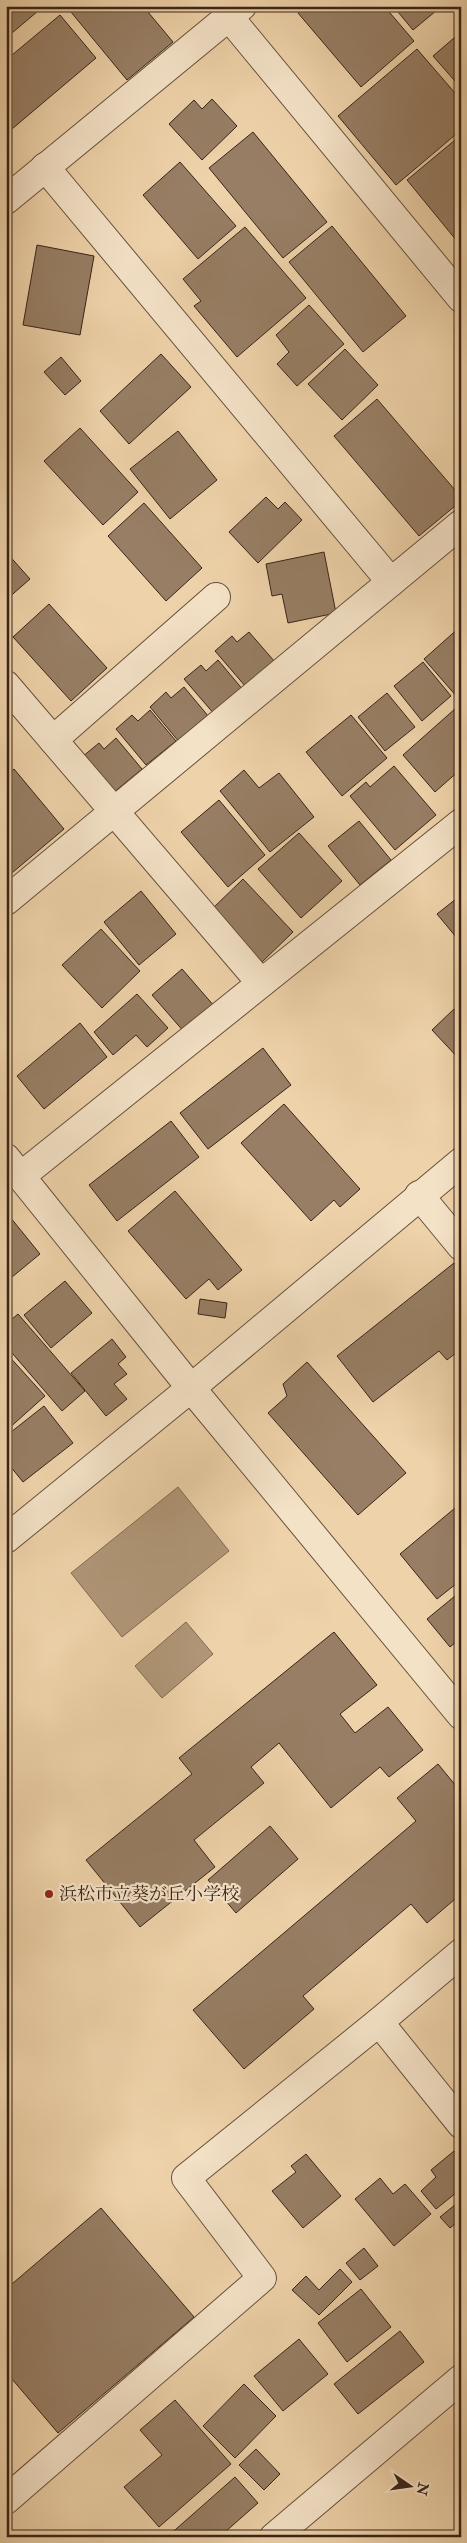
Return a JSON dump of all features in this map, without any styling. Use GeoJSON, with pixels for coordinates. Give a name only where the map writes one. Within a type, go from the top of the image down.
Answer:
{"type":"FeatureCollection","features":[{"type":"Feature","properties":{"kind":"street"},"geometry":{"type":"LineString","coordinates":[[6,200],[236,12],[461,298]]}},
{"type":"Feature","properties":{"kind":"street"},"geometry":{"type":"LineString","coordinates":[[45,167],[391,582]]}},
{"type":"Feature","properties":{"kind":"street"},"geometry":{"type":"LineString","coordinates":[[6,901],[113,810],[461,524]]}},
{"type":"Feature","properties":{"kind":"street"},"geometry":{"type":"LineString","coordinates":[[53,740],[216,597]]}},
{"type":"Feature","properties":{"kind":"street"},"geometry":{"type":"LineString","coordinates":[[6,685],[261,983]]}},
{"type":"Feature","properties":{"kind":"street"},"geometry":{"type":"LineString","coordinates":[[457,1703],[191,1388],[13,1167],[261,983],[461,823]]}},
{"type":"Feature","properties":{"kind":"street"},"geometry":{"type":"LineString","coordinates":[[6,1539],[191,1388],[419,1195],[461,1162]]}},
{"type":"Feature","properties":{"kind":"street"},"geometry":{"type":"LineString","coordinates":[[419,1195],[461,1246]]}},
{"type":"Feature","properties":{"kind":"street"},"geometry":{"type":"LineString","coordinates":[[6,2500],[262,2278],[186,2178],[461,1953]]}},
{"type":"Feature","properties":{"kind":"street"},"geometry":{"type":"LineString","coordinates":[[379,2022],[461,2124]]}},
{"type":"Feature","properties":{"kind":"street"},"geometry":{"type":"LineString","coordinates":[[274,2537],[461,2379]]}},
{"type":"Feature","properties":{"kind":"shaded area"},"geometry":{"type":"Polygon","coordinates":[[[178,1487],[229,1551],[122,1637],[71,1573],[178,1487]]]}},
{"type":"Feature","properties":{"kind":"shaded area"},"geometry":{"type":"Polygon","coordinates":[[[186,1622],[213,1654],[162,1698],[135,1666],[186,1622]]]}},
{"type":"Feature","properties":{"kind":"building"},"geometry":{"type":"Polygon","coordinates":[[[6,6],[44,6],[6,38],[6,6]]]}},
{"type":"Feature","properties":{"kind":"building"},"geometry":{"type":"Polygon","coordinates":[[[66,6],[143,6],[173,42],[127,80],[66,6]]]}},
{"type":"Feature","properties":{"kind":"building"},"geometry":{"type":"Polygon","coordinates":[[[306,6],[384,6],[414,41],[361,87],[298,13],[306,6]]]}},
{"type":"Feature","properties":{"kind":"building"},"geometry":{"type":"Polygon","coordinates":[[[393,6],[442,6],[413,30],[393,6]]]}},
{"type":"Feature","properties":{"kind":"building"},"geometry":{"type":"Polygon","coordinates":[[[60,15],[96,58],[6,134],[6,60],[60,15]]]}},
{"type":"Feature","properties":{"kind":"building"},"geometry":{"type":"Polygon","coordinates":[[[461,32],[461,88],[433,56],[461,32]]]}},
{"type":"Feature","properties":{"kind":"building"},"geometry":{"type":"Polygon","coordinates":[[[417,49],[461,100],[461,130],[396,185],[338,116],[417,49]]]}},
{"type":"Feature","properties":{"kind":"building"},"geometry":{"type":"Polygon","coordinates":[[[212,99],[237,126],[202,160],[169,124],[194,100],[202,109],[212,99]]]}},
{"type":"Feature","properties":{"kind":"building"},"geometry":{"type":"Polygon","coordinates":[[[253,132],[327,222],[283,258],[209,168],[253,132]]]}},
{"type":"Feature","properties":{"kind":"building"},"geometry":{"type":"Polygon","coordinates":[[[461,135],[461,246],[407,180],[461,135]]]}},
{"type":"Feature","properties":{"kind":"building"},"geometry":{"type":"Polygon","coordinates":[[[180,162],[236,226],[198,259],[143,195],[180,162]]]}},
{"type":"Feature","properties":{"kind":"building"},"geometry":{"type":"Polygon","coordinates":[[[332,226],[406,316],[363,352],[289,262],[332,226]]]}},
{"type":"Feature","properties":{"kind":"building"},"geometry":{"type":"Polygon","coordinates":[[[245,227],[306,298],[237,357],[194,306],[201,301],[183,279],[245,227]]]}},
{"type":"Feature","properties":{"kind":"building"},"geometry":{"type":"Polygon","coordinates":[[[37,245],[94,256],[80,335],[23,325],[37,245]]]}},
{"type":"Feature","properties":{"kind":"building"},"geometry":{"type":"Polygon","coordinates":[[[309,305],[344,344],[297,386],[277,364],[289,352],[276,335],[309,305]]]}},
{"type":"Feature","properties":{"kind":"building"},"geometry":{"type":"Polygon","coordinates":[[[345,349],[378,385],[342,420],[308,384],[345,349]]]}},
{"type":"Feature","properties":{"kind":"building"},"geometry":{"type":"Polygon","coordinates":[[[161,354],[191,387],[129,444],[100,411],[161,354]]]}},
{"type":"Feature","properties":{"kind":"building"},"geometry":{"type":"Polygon","coordinates":[[[61,357],[81,381],[65,395],[44,372],[61,357]]]}},
{"type":"Feature","properties":{"kind":"building"},"geometry":{"type":"Polygon","coordinates":[[[377,399],[461,497],[461,501],[419,536],[334,436],[377,399]]]}},
{"type":"Feature","properties":{"kind":"building"},"geometry":{"type":"Polygon","coordinates":[[[80,428],[138,492],[103,525],[44,461],[80,428]]]}},
{"type":"Feature","properties":{"kind":"building"},"geometry":{"type":"Polygon","coordinates":[[[178,431],[217,480],[170,519],[130,469],[178,431]]]}},
{"type":"Feature","properties":{"kind":"building"},"geometry":{"type":"Polygon","coordinates":[[[266,497],[278,509],[285,502],[302,520],[258,563],[229,532],[266,497]]]}},
{"type":"Feature","properties":{"kind":"building"},"geometry":{"type":"Polygon","coordinates":[[[144,503],[202,568],[166,601],[108,536],[144,503]]]}},
{"type":"Feature","properties":{"kind":"building"},"geometry":{"type":"Polygon","coordinates":[[[6,552],[30,579],[6,600],[6,552]]]}},
{"type":"Feature","properties":{"kind":"building"},"geometry":{"type":"Polygon","coordinates":[[[324,552],[336,613],[288,623],[282,594],[272,596],[266,564],[324,552]]]}},
{"type":"Feature","properties":{"kind":"building"},"geometry":{"type":"Polygon","coordinates":[[[49,604],[107,668],[71,701],[13,637],[49,604]]]}},
{"type":"Feature","properties":{"kind":"building"},"geometry":{"type":"Polygon","coordinates":[[[461,626],[461,696],[458,698],[424,659],[461,626]]]}},
{"type":"Feature","properties":{"kind":"building"},"geometry":{"type":"Polygon","coordinates":[[[249,632],[275,662],[246,687],[215,651],[232,636],[237,642],[249,632]]]}},
{"type":"Feature","properties":{"kind":"building"},"geometry":{"type":"Polygon","coordinates":[[[218,660],[244,691],[215,715],[184,679],[201,665],[206,671],[218,660]]]}},
{"type":"Feature","properties":{"kind":"building"},"geometry":{"type":"Polygon","coordinates":[[[423,662],[451,696],[422,721],[394,686],[423,662]]]}},
{"type":"Feature","properties":{"kind":"building"},"geometry":{"type":"Polygon","coordinates":[[[184,687],[209,717],[180,743],[150,707],[166,692],[171,698],[184,687]]]}},
{"type":"Feature","properties":{"kind":"building"},"geometry":{"type":"Polygon","coordinates":[[[387,693],[415,727],[385,751],[358,717],[387,693]]]}},
{"type":"Feature","properties":{"kind":"building"},"geometry":{"type":"Polygon","coordinates":[[[456,708],[461,714],[461,769],[435,792],[403,755],[456,708]]]}},
{"type":"Feature","properties":{"kind":"building"},"geometry":{"type":"Polygon","coordinates":[[[150,710],[176,741],[146,765],[116,729],[132,715],[138,721],[150,710]]]}},
{"type":"Feature","properties":{"kind":"building"},"geometry":{"type":"Polygon","coordinates":[[[351,715],[387,758],[342,796],[306,752],[351,715]]]}},
{"type":"Feature","properties":{"kind":"building"},"geometry":{"type":"Polygon","coordinates":[[[116,738],[142,769],[113,793],[82,757],[99,743],[104,749],[116,738]]]}},
{"type":"Feature","properties":{"kind":"building"},"geometry":{"type":"Polygon","coordinates":[[[394,766],[436,815],[395,850],[350,796],[366,782],[370,787],[394,766]]]}},
{"type":"Feature","properties":{"kind":"building"},"geometry":{"type":"Polygon","coordinates":[[[14,769],[64,829],[6,878],[6,776],[14,769]]]}},
{"type":"Feature","properties":{"kind":"building"},"geometry":{"type":"Polygon","coordinates":[[[244,770],[259,788],[279,773],[314,817],[270,852],[220,791],[244,770]]]}},
{"type":"Feature","properties":{"kind":"building"},"geometry":{"type":"Polygon","coordinates":[[[219,800],[265,855],[228,887],[181,832],[219,800]]]}},
{"type":"Feature","properties":{"kind":"building"},"geometry":{"type":"Polygon","coordinates":[[[359,821],[391,860],[360,885],[328,846],[359,821]]]}},
{"type":"Feature","properties":{"kind":"building"},"geometry":{"type":"Polygon","coordinates":[[[299,833],[342,881],[301,918],[258,869],[299,833]]]}},
{"type":"Feature","properties":{"kind":"building"},"geometry":{"type":"Polygon","coordinates":[[[243,879],[293,932],[260,964],[210,911],[243,879]]]}},
{"type":"Feature","properties":{"kind":"building"},"geometry":{"type":"Polygon","coordinates":[[[141,891],[176,934],[139,965],[104,922],[141,891]]]}},
{"type":"Feature","properties":{"kind":"building"},"geometry":{"type":"Polygon","coordinates":[[[461,895],[461,943],[437,914],[461,895]]]}},
{"type":"Feature","properties":{"kind":"building"},"geometry":{"type":"Polygon","coordinates":[[[101,929],[140,971],[102,1008],[62,965],[101,929]]]}},
{"type":"Feature","properties":{"kind":"building"},"geometry":{"type":"Polygon","coordinates":[[[182,969],[215,1007],[185,1033],[152,995],[182,969]]]}},
{"type":"Feature","properties":{"kind":"building"},"geometry":{"type":"Polygon","coordinates":[[[137,994],[168,1028],[147,1047],[136,1035],[113,1055],[94,1032],[137,994]]]}},
{"type":"Feature","properties":{"kind":"building"},"geometry":{"type":"Polygon","coordinates":[[[454,1009],[461,1017],[461,1061],[432,1030],[454,1009]]]}},
{"type":"Feature","properties":{"kind":"building"},"geometry":{"type":"Polygon","coordinates":[[[80,1023],[107,1057],[44,1109],[17,1076],[80,1023]]]}},
{"type":"Feature","properties":{"kind":"building"},"geometry":{"type":"Polygon","coordinates":[[[263,1048],[291,1085],[208,1149],[180,1113],[263,1048]]]}},
{"type":"Feature","properties":{"kind":"building"},"geometry":{"type":"Polygon","coordinates":[[[284,1104],[360,1189],[340,1207],[334,1200],[311,1221],[241,1143],[284,1104]]]}},
{"type":"Feature","properties":{"kind":"building"},"geometry":{"type":"Polygon","coordinates":[[[171,1121],[199,1157],[117,1221],[89,1185],[171,1121]]]}},
{"type":"Feature","properties":{"kind":"building"},"geometry":{"type":"Polygon","coordinates":[[[175,1191],[242,1270],[218,1290],[209,1279],[186,1299],[128,1231],[175,1191]]]}},
{"type":"Feature","properties":{"kind":"building"},"geometry":{"type":"Polygon","coordinates":[[[6,1212],[40,1254],[6,1282],[6,1212]]]}},
{"type":"Feature","properties":{"kind":"building"},"geometry":{"type":"Polygon","coordinates":[[[454,1263],[461,1272],[461,1326],[455,1331],[461,1338],[461,1349],[447,1360],[439,1351],[373,1402],[337,1356],[454,1263]]]}},
{"type":"Feature","properties":{"kind":"building"},"geometry":{"type":"Polygon","coordinates":[[[65,1281],[92,1313],[51,1348],[24,1315],[65,1281]]]}},
{"type":"Feature","properties":{"kind":"building"},"geometry":{"type":"Polygon","coordinates":[[[200,1299],[227,1303],[225,1318],[198,1314],[200,1299]]]}},
{"type":"Feature","properties":{"kind":"building"},"geometry":{"type":"Polygon","coordinates":[[[18,1314],[85,1391],[62,1411],[6,1346],[6,1324],[18,1314]]]}},
{"type":"Feature","properties":{"kind":"building"},"geometry":{"type":"Polygon","coordinates":[[[112,1339],[126,1357],[118,1364],[127,1374],[114,1384],[127,1399],[106,1416],[71,1373],[112,1339]]]}},
{"type":"Feature","properties":{"kind":"building"},"geometry":{"type":"Polygon","coordinates":[[[6,1353],[45,1396],[7,1430],[6,1429],[6,1353]]]}},
{"type":"Feature","properties":{"kind":"building"},"geometry":{"type":"Polygon","coordinates":[[[307,1362],[406,1473],[358,1515],[268,1413],[287,1396],[283,1384],[307,1362]]]}},
{"type":"Feature","properties":{"kind":"building"},"geometry":{"type":"Polygon","coordinates":[[[44,1406],[73,1443],[23,1482],[6,1461],[6,1436],[44,1406]]]}},
{"type":"Feature","properties":{"kind":"building"},"geometry":{"type":"Polygon","coordinates":[[[461,1503],[461,1580],[437,1599],[400,1554],[461,1503]]]}},
{"type":"Feature","properties":{"kind":"building"},"geometry":{"type":"Polygon","coordinates":[[[461,1591],[461,1638],[450,1647],[427,1619],[461,1591]]]}},
{"type":"Feature","properties":{"kind":"building"},"geometry":{"type":"Polygon","coordinates":[[[334,1632],[377,1685],[340,1714],[355,1733],[388,1707],[423,1750],[389,1777],[380,1767],[331,1808],[279,1743],[251,1767],[264,1783],[194,1840],[215,1867],[140,1927],[86,1860],[192,1774],[179,1758],[334,1632]]]}},
{"type":"Feature","properties":{"kind":"building"},"geometry":{"type":"Polygon","coordinates":[[[438,1764],[461,1792],[461,1894],[427,1923],[411,1904],[303,1996],[314,2009],[244,2069],[193,2010],[416,1821],[397,1798],[438,1764]]]}},
{"type":"Feature","properties":{"kind":"building"},"geometry":{"type":"Polygon","coordinates":[[[270,1826],[298,1859],[236,1913],[208,1880],[270,1826]]]}},
{"type":"Feature","properties":{"kind":"building"},"geometry":{"type":"Polygon","coordinates":[[[454,2151],[461,2159],[461,2189],[436,2209],[421,2191],[436,2177],[431,2170],[454,2151]]]}},
{"type":"Feature","properties":{"kind":"building"},"geometry":{"type":"Polygon","coordinates":[[[306,2154],[341,2196],[303,2228],[272,2191],[296,2172],[291,2166],[306,2154]]]}},
{"type":"Feature","properties":{"kind":"building"},"geometry":{"type":"Polygon","coordinates":[[[380,2178],[393,2194],[405,2184],[431,2214],[394,2246],[355,2199],[380,2178]]]}},
{"type":"Feature","properties":{"kind":"building"},"geometry":{"type":"Polygon","coordinates":[[[461,2200],[461,2219],[450,2228],[440,2217],[461,2200]]]}},
{"type":"Feature","properties":{"kind":"building"},"geometry":{"type":"Polygon","coordinates":[[[101,2208],[194,2317],[58,2433],[6,2372],[6,2289],[101,2208]]]}},
{"type":"Feature","properties":{"kind":"building"},"geometry":{"type":"Polygon","coordinates":[[[364,2248],[378,2266],[360,2280],[346,2263],[364,2248]]]}},
{"type":"Feature","properties":{"kind":"building"},"geometry":{"type":"Polygon","coordinates":[[[340,2269],[352,2282],[319,2315],[292,2290],[306,2276],[319,2290],[340,2269]]]}},
{"type":"Feature","properties":{"kind":"building"},"geometry":{"type":"Polygon","coordinates":[[[361,2289],[391,2327],[347,2362],[318,2323],[361,2289]]]}},
{"type":"Feature","properties":{"kind":"building"},"geometry":{"type":"Polygon","coordinates":[[[400,2331],[424,2362],[358,2414],[334,2384],[400,2331]]]}},
{"type":"Feature","properties":{"kind":"building"},"geometry":{"type":"Polygon","coordinates":[[[299,2339],[328,2374],[283,2411],[254,2376],[299,2339]]]}},
{"type":"Feature","properties":{"kind":"building"},"geometry":{"type":"Polygon","coordinates":[[[244,2384],[276,2416],[235,2458],[203,2426],[244,2384]]]}},
{"type":"Feature","properties":{"kind":"building"},"geometry":{"type":"Polygon","coordinates":[[[175,2400],[231,2464],[159,2527],[124,2487],[162,2455],[140,2430],[175,2400]]]}},
{"type":"Feature","properties":{"kind":"building"},"geometry":{"type":"Polygon","coordinates":[[[256,2449],[280,2474],[264,2490],[239,2465],[256,2449]]]}},
{"type":"Feature","properties":{"kind":"building"},"geometry":{"type":"Polygon","coordinates":[[[235,2477],[258,2503],[225,2532],[229,2537],[167,2537],[235,2477]]]}},
{"type":"Feature","properties":{"kind":"place","name":"浜松市立葵が丘小学校"},"geometry":{"type":"Point","coordinates":[49,1894]}}]}
